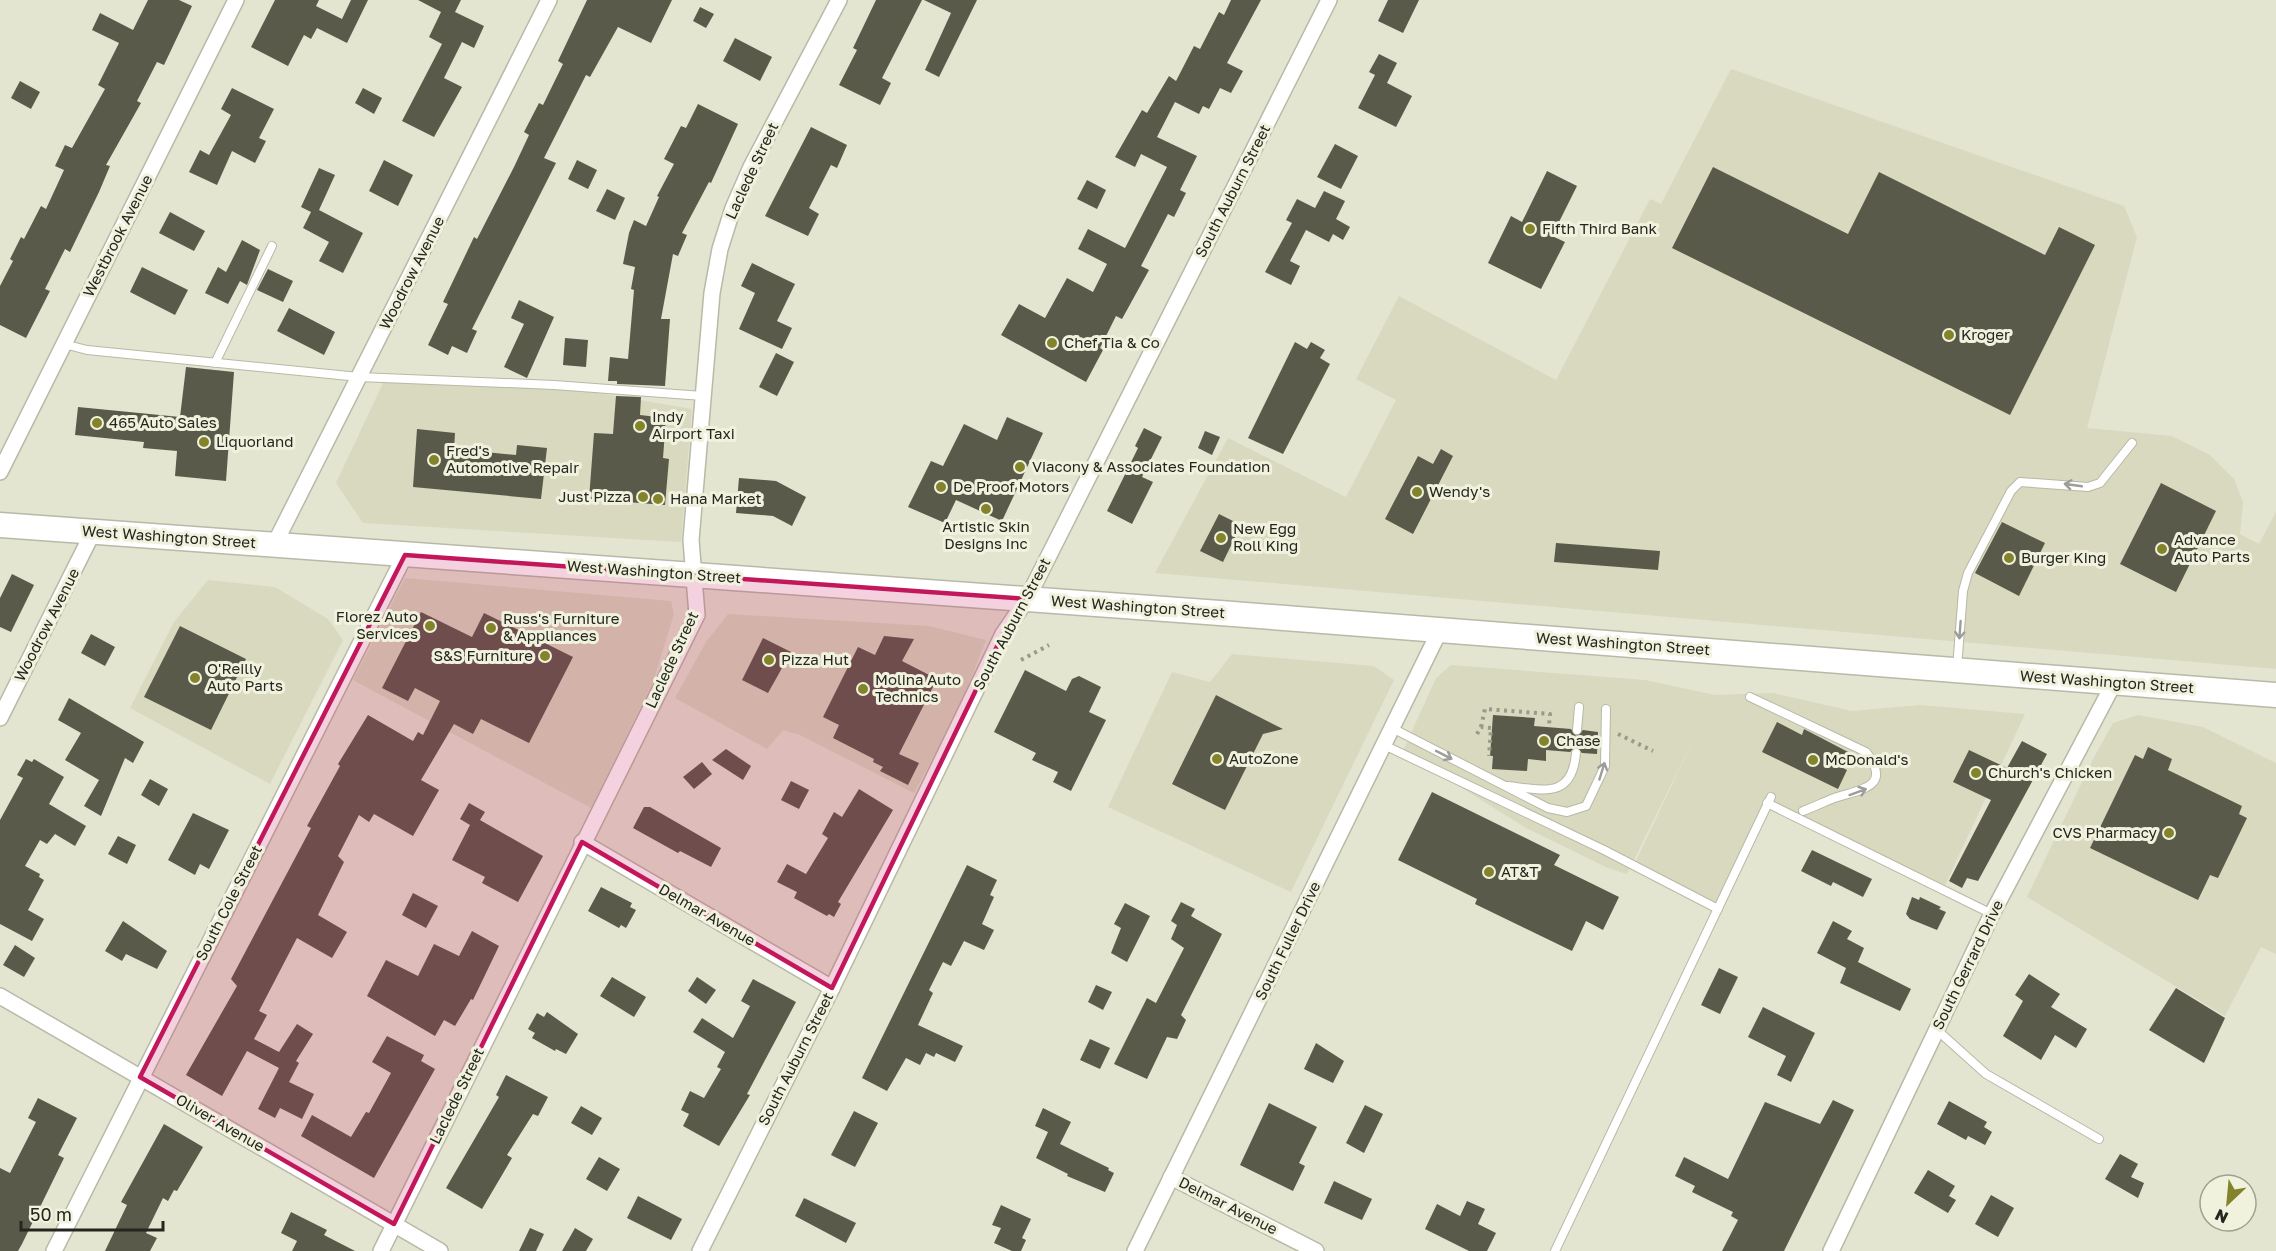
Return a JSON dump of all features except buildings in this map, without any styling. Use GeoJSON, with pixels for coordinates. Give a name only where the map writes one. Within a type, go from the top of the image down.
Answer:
{"type":"FeatureCollection","features":[{"type":"Feature","properties":{"kind":"main road","name":"West Washington Street"},"geometry":{"type":"LineString","coordinates":[[0,525],[694,574],[2276,695]]}},
{"type":"Feature","properties":{"kind":"street","name":"Westbrook Avenue"},"geometry":{"type":"LineString","coordinates":[[0,472],[236,0]]}},
{"type":"Feature","properties":{"kind":"street","name":"Woodrow Avenue"},"geometry":{"type":"LineString","coordinates":[[274,545],[549,0]]}},
{"type":"Feature","properties":{"kind":"street","name":"Laclede Street"},"geometry":{"type":"LineString","coordinates":[[381,1251],[582,842],[697,615],[691,540],[712,293],[727,224],[751,168],[839,0]]}},
{"type":"Feature","properties":{"kind":"street","name":"South Auburn Street"},"geometry":{"type":"LineString","coordinates":[[700,1251],[832,988],[1003,634],[1027,599],[1329,0]]}},
{"type":"Feature","properties":{"kind":"street","name":"Woodrow Avenue"},"geometry":{"type":"LineString","coordinates":[[0,718],[93,532]]}},
{"type":"Feature","properties":{"kind":"street","name":"South Cole Street"},"geometry":{"type":"LineString","coordinates":[[54,1251],[140,1077],[344,681],[405,555]]}},
{"type":"Feature","properties":{"kind":"street","name":"South Fuller Drive"},"geometry":{"type":"LineString","coordinates":[[1135,1251],[1440,630]]}},
{"type":"Feature","properties":{"kind":"street","name":"South Gerrard Drive"},"geometry":{"type":"LineString","coordinates":[[1831,1251],[1992,914],[2114,683]]}},
{"type":"Feature","properties":{"kind":"street","name":"Delmar Avenue"},"geometry":{"type":"LineString","coordinates":[[582,842],[832,988]]}},
{"type":"Feature","properties":{"kind":"street","name":"Oliver Avenue"},"geometry":{"type":"LineString","coordinates":[[0,996],[440,1251]]}},
{"type":"Feature","properties":{"kind":"street","name":"Delmar Avenue"},"geometry":{"type":"LineString","coordinates":[[1172,1177],[1316,1251]]}},
{"type":"Feature","properties":{"kind":"lane"},"geometry":{"type":"LineString","coordinates":[[215,363],[272,246]]}},
{"type":"Feature","properties":{"kind":"lane"},"geometry":{"type":"LineString","coordinates":[[64,344],[87,351],[359,377],[554,385],[703,396]]}},
{"type":"Feature","properties":{"kind":"lane"},"geometry":{"type":"LineString","coordinates":[[1956,670],[1963,591],[1968,573],[2011,491],[2020,482],[2088,487],[2100,483],[2132,443]]}},
{"type":"Feature","properties":{"kind":"lane"},"geometry":{"type":"LineString","coordinates":[[1750,697],[1866,752],[1874,762],[1875,773],[1872,783],[1865,791],[1835,798],[1803,811]]}},
{"type":"Feature","properties":{"kind":"lane"},"geometry":{"type":"LineString","coordinates":[[1577,730],[1579,707]]}},
{"type":"Feature","properties":{"kind":"lane"},"geometry":{"type":"LineString","coordinates":[[1392,728],[1548,808],[1567,812],[1586,806],[1605,766],[1606,709]]}},
{"type":"Feature","properties":{"kind":"lane"},"geometry":{"type":"LineString","coordinates":[[1384,745],[1604,850],[1718,909]]}},
{"type":"Feature","properties":{"kind":"lane"},"geometry":{"type":"LineString","coordinates":[[1504,786],[1546,790],[1564,785],[1572,775],[1576,753]]}},
{"type":"Feature","properties":{"kind":"lane"},"geometry":{"type":"LineString","coordinates":[[1555,1251],[1769,800],[1992,914]]}},
{"type":"Feature","properties":{"kind":"lane"},"geometry":{"type":"LineString","coordinates":[[1937,1030],[1986,1074],[2099,1139]]}},
{"type":"Feature","properties":{"kind":"path"},"geometry":{"type":"LineString","coordinates":[[1022,660],[1049,645]]}},
{"type":"Feature","properties":{"kind":"path"},"geometry":{"type":"LineString","coordinates":[[1477,734],[1485,710],[1550,714],[1549,725]]}},
{"type":"Feature","properties":{"kind":"path"},"geometry":{"type":"LineString","coordinates":[[1481,727],[1491,728],[1489,756]]}},
{"type":"Feature","properties":{"kind":"path"},"geometry":{"type":"LineString","coordinates":[[1607,730],[1653,751]]}},
{"type":"Feature","properties":{"kind":"highlighted area"},"geometry":{"type":"Polygon","coordinates":[[[405,555],[1027,599],[1003,634],[832,988],[582,842],[394,1224],[140,1077],[405,555]]]}},
{"type":"Feature","properties":{"kind":"shaded area"},"geometry":{"type":"Polygon","coordinates":[[[1731,69],[2124,206],[2137,237],[2087,428],[2172,436],[2210,455],[2234,479],[2243,502],[2240,534],[2259,544],[2276,512],[2276,669],[1155,573],[1228,438],[1346,497],[1396,400],[1356,379],[1399,296],[1556,380],[1650,199],[1661,204],[1731,69]]]}},
{"type":"Feature","properties":{"kind":"shaded area"},"geometry":{"type":"Polygon","coordinates":[[[384,381],[581,390],[692,409],[681,542],[363,523],[336,483],[384,381]]]}},
{"type":"Feature","properties":{"kind":"shaded area"},"geometry":{"type":"Polygon","coordinates":[[[405,578],[671,601],[674,614],[653,682],[591,808],[353,680],[405,578]]]}},
{"type":"Feature","properties":{"kind":"shaded area"},"geometry":{"type":"Polygon","coordinates":[[[208,580],[275,587],[328,619],[343,640],[270,784],[130,708],[174,622],[208,580]]]}},
{"type":"Feature","properties":{"kind":"shaded area"},"geometry":{"type":"Polygon","coordinates":[[[728,614],[929,626],[986,640],[960,707],[914,793],[800,735],[783,730],[767,749],[675,698],[706,642],[728,614]]]}},
{"type":"Feature","properties":{"kind":"shaded area"},"geometry":{"type":"Polygon","coordinates":[[[1232,654],[1374,666],[1394,680],[1291,892],[1108,807],[1172,672],[1210,682],[1232,654]]]}},
{"type":"Feature","properties":{"kind":"shaded area"},"geometry":{"type":"Polygon","coordinates":[[[1451,665],[1645,680],[1715,695],[1773,693],[1852,711],[1920,705],[2025,714],[1945,885],[1766,799],[1715,911],[1632,869],[1695,736],[1627,874],[1608,868],[1526,828],[1403,751],[1436,678],[1451,665]]]}},
{"type":"Feature","properties":{"kind":"shaded area"},"geometry":{"type":"Polygon","coordinates":[[[2138,715],[2203,727],[2276,763],[2276,954],[2261,947],[2225,1016],[2027,897],[2093,759],[2113,723],[2138,715]]]}},
{"type":"Feature","properties":{"kind":"place","name":"Fifth Third Bank"},"geometry":{"type":"Point","coordinates":[1530,229]}},
{"type":"Feature","properties":{"kind":"place","name":"Kroger"},"geometry":{"type":"Point","coordinates":[1949,335]}},
{"type":"Feature","properties":{"kind":"place","name":"Chef Tia & Co"},"geometry":{"type":"Point","coordinates":[1052,343]}},
{"type":"Feature","properties":{"kind":"place","name":"465 Auto Sales"},"geometry":{"type":"Point","coordinates":[97,423]}},
{"type":"Feature","properties":{"kind":"place","name":"Indy Airport Taxi"},"geometry":{"type":"Point","coordinates":[640,426]}},
{"type":"Feature","properties":{"kind":"place","name":"Liquorland"},"geometry":{"type":"Point","coordinates":[204,442]}},
{"type":"Feature","properties":{"kind":"place","name":"Fred's Automotive Repair"},"geometry":{"type":"Point","coordinates":[434,460]}},
{"type":"Feature","properties":{"kind":"place","name":"Viacony & Associates Foundation"},"geometry":{"type":"Point","coordinates":[1020,467]}},
{"type":"Feature","properties":{"kind":"place","name":"De Proof Motors"},"geometry":{"type":"Point","coordinates":[941,487]}},
{"type":"Feature","properties":{"kind":"place","name":"Wendy's"},"geometry":{"type":"Point","coordinates":[1417,492]}},
{"type":"Feature","properties":{"kind":"place","name":"Just Pizza"},"geometry":{"type":"Point","coordinates":[643,497]}},
{"type":"Feature","properties":{"kind":"place","name":"Hana Market"},"geometry":{"type":"Point","coordinates":[658,499]}},
{"type":"Feature","properties":{"kind":"place","name":"Artistic Skin Designs Inc"},"geometry":{"type":"Point","coordinates":[986,509]}},
{"type":"Feature","properties":{"kind":"place","name":"New Egg Roll King"},"geometry":{"type":"Point","coordinates":[1221,538]}},
{"type":"Feature","properties":{"kind":"place","name":"Advance Auto Parts"},"geometry":{"type":"Point","coordinates":[2162,549]}},
{"type":"Feature","properties":{"kind":"place","name":"Burger King"},"geometry":{"type":"Point","coordinates":[2009,558]}},
{"type":"Feature","properties":{"kind":"place","name":"Florez Auto Services"},"geometry":{"type":"Point","coordinates":[430,626]}},
{"type":"Feature","properties":{"kind":"place","name":"Russ's Furniture & Appliances"},"geometry":{"type":"Point","coordinates":[491,628]}},
{"type":"Feature","properties":{"kind":"place","name":"S&S Furniture"},"geometry":{"type":"Point","coordinates":[545,656]}},
{"type":"Feature","properties":{"kind":"place","name":"Pizza Hut"},"geometry":{"type":"Point","coordinates":[769,660]}},
{"type":"Feature","properties":{"kind":"place","name":"O'Reilly Auto Parts"},"geometry":{"type":"Point","coordinates":[195,678]}},
{"type":"Feature","properties":{"kind":"place","name":"Molina Auto Technics"},"geometry":{"type":"Point","coordinates":[863,689]}},
{"type":"Feature","properties":{"kind":"place","name":"Chase"},"geometry":{"type":"Point","coordinates":[1544,741]}},
{"type":"Feature","properties":{"kind":"place","name":"AutoZone"},"geometry":{"type":"Point","coordinates":[1217,759]}},
{"type":"Feature","properties":{"kind":"place","name":"McDonald's"},"geometry":{"type":"Point","coordinates":[1813,760]}},
{"type":"Feature","properties":{"kind":"place","name":"Church's Chicken"},"geometry":{"type":"Point","coordinates":[1976,773]}},
{"type":"Feature","properties":{"kind":"place","name":"CVS Pharmacy"},"geometry":{"type":"Point","coordinates":[2169,833]}},
{"type":"Feature","properties":{"kind":"place","name":"AT&T"},"geometry":{"type":"Point","coordinates":[1489,872]}}]}
